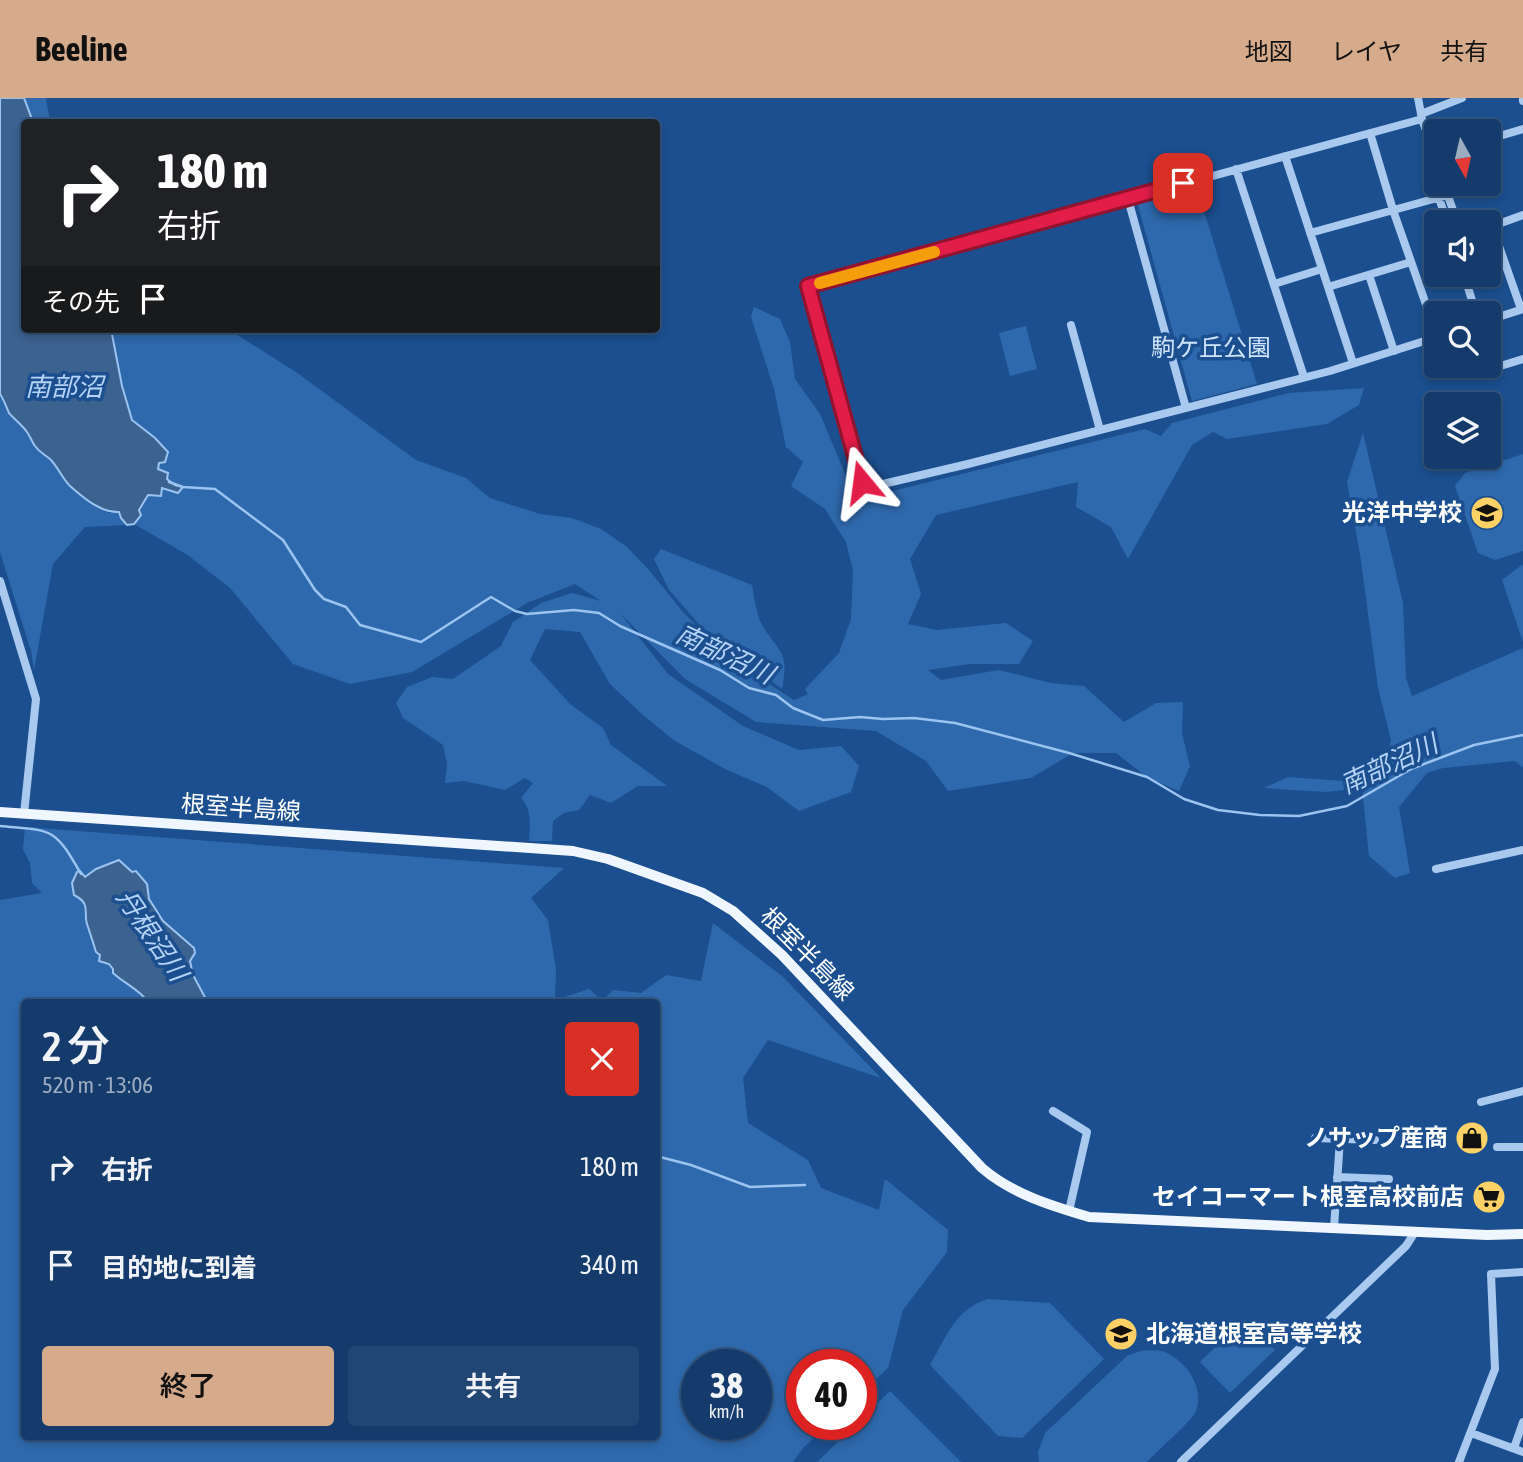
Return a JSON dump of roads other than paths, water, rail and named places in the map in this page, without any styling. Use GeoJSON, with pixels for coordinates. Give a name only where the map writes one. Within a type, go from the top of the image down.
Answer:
{"type":"FeatureCollection","features":[{"type":"Feature","properties":{"kind":"main road","name":"根室半島線"},"geometry":{"type":"LineString","coordinates":[[0,812],[573,851],[608,859],[702,893],[733,911],[782,955],[982,1168],[1034,1199],[1089,1217],[1415,1232],[1523,1234]]}},
{"type":"Feature","properties":{"kind":"street"},"geometry":{"type":"LineString","coordinates":[[1418,98],[1424,124]]}},
{"type":"Feature","properties":{"kind":"street"},"geometry":{"type":"LineString","coordinates":[[1424,341],[1304,377],[866,488],[848,435],[808,286],[1370,133],[1421,116],[1462,98]]}},
{"type":"Feature","properties":{"kind":"street"},"geometry":{"type":"LineString","coordinates":[[1502,135],[1523,129]]}},
{"type":"Feature","properties":{"kind":"street"},"geometry":{"type":"LineString","coordinates":[[1370,133],[1425,301]]}},
{"type":"Feature","properties":{"kind":"street"},"geometry":{"type":"LineString","coordinates":[[1285,156],[1353,363]]}},
{"type":"Feature","properties":{"kind":"street"},"geometry":{"type":"LineString","coordinates":[[1236,169],[1304,377]]}},
{"type":"Feature","properties":{"kind":"street"},"geometry":{"type":"LineString","coordinates":[[1310,233],[1443,196]]}},
{"type":"Feature","properties":{"kind":"street"},"geometry":{"type":"LineString","coordinates":[[1443,196],[1445,210]]}},
{"type":"Feature","properties":{"kind":"street"},"geometry":{"type":"LineString","coordinates":[[1443,196],[1451,210]]}},
{"type":"Feature","properties":{"kind":"street"},"geometry":{"type":"LineString","coordinates":[[1128,199],[1186,408]]}},
{"type":"Feature","properties":{"kind":"street"},"geometry":{"type":"LineString","coordinates":[[1501,223],[1523,215]]}},
{"type":"Feature","properties":{"kind":"street"},"geometry":{"type":"LineString","coordinates":[[1501,253],[1522,309],[1501,316]]}},
{"type":"Feature","properties":{"kind":"street"},"geometry":{"type":"LineString","coordinates":[[1328,287],[1411,262]]}},
{"type":"Feature","properties":{"kind":"street"},"geometry":{"type":"LineString","coordinates":[[1274,284],[1322,269]]}},
{"type":"Feature","properties":{"kind":"street"},"geometry":{"type":"LineString","coordinates":[[1369,275],[1394,351]]}},
{"type":"Feature","properties":{"kind":"street"},"geometry":{"type":"LineString","coordinates":[[1071,325],[1100,430]]}},
{"type":"Feature","properties":{"kind":"street"},"geometry":{"type":"LineString","coordinates":[[1501,366],[1523,359]]}},
{"type":"Feature","properties":{"kind":"street"},"geometry":{"type":"LineString","coordinates":[[0,581],[36,699],[24,814]]}},
{"type":"Feature","properties":{"kind":"street"},"geometry":{"type":"LineString","coordinates":[[1436,869],[1523,850]]}},
{"type":"Feature","properties":{"kind":"street"},"geometry":{"type":"LineString","coordinates":[[1481,1102],[1523,1091]]}},
{"type":"Feature","properties":{"kind":"street"},"geometry":{"type":"LineString","coordinates":[[1053,1111],[1087,1132],[1069,1211]]}},
{"type":"Feature","properties":{"kind":"street"},"geometry":{"type":"LineString","coordinates":[[1315,1138],[1375,1140]]}},
{"type":"Feature","properties":{"kind":"street"},"geometry":{"type":"LineString","coordinates":[[1334,1228],[1340,1139]]}},
{"type":"Feature","properties":{"kind":"street"},"geometry":{"type":"LineString","coordinates":[[1497,1147],[1523,1147]]}},
{"type":"Feature","properties":{"kind":"street"},"geometry":{"type":"LineString","coordinates":[[1337,1177],[1389,1180]]}},
{"type":"Feature","properties":{"kind":"street"},"geometry":{"type":"LineString","coordinates":[[1181,1462],[1406,1246],[1415,1232]]}},
{"type":"Feature","properties":{"kind":"street"},"geometry":{"type":"LineString","coordinates":[[1460,1462],[1495,1369],[1491,1274],[1523,1272]]}},
{"type":"Feature","properties":{"kind":"street"},"geometry":{"type":"LineString","coordinates":[[1514,1448],[1523,1422]]}},
{"type":"Feature","properties":{"kind":"street"},"geometry":{"type":"LineString","coordinates":[[1471,1433],[1523,1452]]}},
{"type":"Feature","properties":{"kind":"water","name":"南部沼"},"geometry":{"type":"Polygon","coordinates":[[[0,98],[24,98],[32,119],[21,119],[21,333],[112,333],[132,420],[168,452],[165,462],[159,463],[158,469],[168,473],[167,479],[175,485],[183,487],[178,493],[162,488],[161,496],[148,495],[139,510],[141,515],[134,524],[127,525],[119,512],[99,507],[70,486],[53,462],[37,448],[9,413],[0,394],[0,98]]]}},
{"type":"Feature","properties":{"kind":"water"},"geometry":{"type":"Polygon","coordinates":[[[119,860],[132,872],[136,871],[147,884],[149,899],[163,921],[194,948],[195,953],[190,961],[193,975],[206,999],[145,999],[113,973],[109,964],[99,961],[100,955],[96,952],[86,920],[85,905],[74,895],[72,883],[77,872],[80,871],[85,877],[96,869],[119,860]]]}},
{"type":"Feature","properties":{"kind":"waterway","name":"南部沼川"},"geometry":{"type":"LineString","coordinates":[[169,482],[183,487],[215,489],[283,540],[315,590],[324,599],[346,607],[360,625],[421,642],[491,597],[515,611],[527,614],[574,610],[599,613],[620,626],[720,670],[749,688],[776,695],[793,708],[823,720],[860,717],[914,718],[955,723],[1147,777],[1184,799],[1218,810],[1299,816],[1347,806],[1411,769],[1474,745],[1523,735]]}},
{"type":"Feature","properties":{"kind":"waterway","name":"丹根沼川"},"geometry":{"type":"LineString","coordinates":[[0,826],[50,834],[64,847],[81,874]]}},
{"type":"Feature","properties":{"kind":"waterway","name":"丹根沼川"},"geometry":{"type":"LineString","coordinates":[[660,1157],[691,1165],[750,1187],[805,1185]]}},
{"type":"Feature","properties":{"kind":"place","name":"光洋中学校"},"geometry":{"type":"Point","coordinates":[1487,513]}},
{"type":"Feature","properties":{"kind":"place","name":"ノサップ産商"},"geometry":{"type":"Point","coordinates":[1472,1138]}},
{"type":"Feature","properties":{"kind":"place","name":"セイコーマート根室高校前店"},"geometry":{"type":"Point","coordinates":[1489,1197]}},
{"type":"Feature","properties":{"kind":"place","name":"北海道根室高等学校"},"geometry":{"type":"Point","coordinates":[1121,1334]}},
{"type":"Feature","properties":{"kind":"park label","name":"駒ケ丘公園"},"geometry":{"type":"Point","coordinates":[1211,348]}}]}
